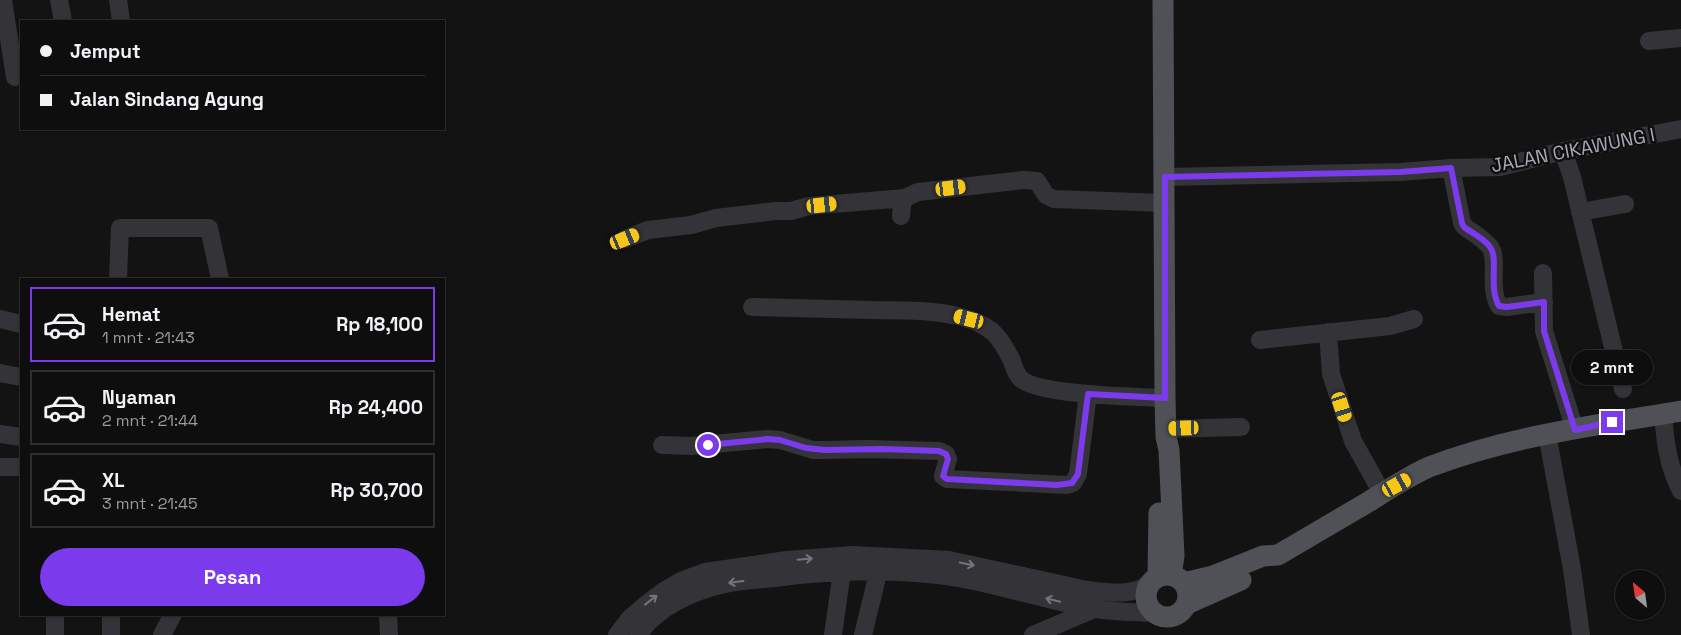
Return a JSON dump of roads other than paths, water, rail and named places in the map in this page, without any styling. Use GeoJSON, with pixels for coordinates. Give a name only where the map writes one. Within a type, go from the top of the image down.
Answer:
{"type":"FeatureCollection","features":[{"type":"Feature","properties":{"kind":"main road"},"geometry":{"type":"LineString","coordinates":[[1163,0],[1165,398],[1174,556],[1165,579],[1146,599],[1167,620]]}},
{"type":"Feature","properties":{"kind":"main road"},"geometry":{"type":"LineString","coordinates":[[1167,620],[1267,568],[1278,556],[1427,468],[1470,452],[1547,434],[1672,412]]}},
{"type":"Feature","properties":{"kind":"main road"},"geometry":{"type":"LineString","coordinates":[[1165,579],[1213,576],[1263,556],[1278,556]]}},
{"type":"Feature","properties":{"kind":"main road"},"geometry":{"type":"LineString","coordinates":[[1165,579],[1188,593],[1167,620]]}},
{"type":"Feature","properties":{"kind":"street"},"geometry":{"type":"LineString","coordinates":[[3,0],[12,77]]}},
{"type":"Feature","properties":{"kind":"street"},"geometry":{"type":"LineString","coordinates":[[59,0],[63,20]]}},
{"type":"Feature","properties":{"kind":"street"},"geometry":{"type":"LineString","coordinates":[[118,0],[121,20]]}},
{"type":"Feature","properties":{"kind":"street"},"geometry":{"type":"LineString","coordinates":[[1649,41],[1681,38]]}},
{"type":"Feature","properties":{"kind":"street","name":"JALAN CIKAWUNG I"},"geometry":{"type":"LineString","coordinates":[[1165,177],[1400,172],[1500,167],[1563,152],[1681,129]]}},
{"type":"Feature","properties":{"kind":"street"},"geometry":{"type":"LineString","coordinates":[[1563,152],[1572,178],[1623,389]]}},
{"type":"Feature","properties":{"kind":"street"},"geometry":{"type":"LineString","coordinates":[[1451,168],[1462,223],[1464,227],[1490,246],[1494,255],[1492,280],[1496,302],[1499,306],[1507,307],[1544,302]]}},
{"type":"Feature","properties":{"kind":"street"},"geometry":{"type":"LineString","coordinates":[[625,239],[648,230],[691,225],[716,218],[791,211],[834,204],[905,198],[918,192],[1032,179],[1037,181],[1046,195],[1054,199],[1164,203]]}},
{"type":"Feature","properties":{"kind":"street"},"geometry":{"type":"LineString","coordinates":[[901,216],[905,198]]}},
{"type":"Feature","properties":{"kind":"street"},"geometry":{"type":"LineString","coordinates":[[1580,212],[1626,204]]}},
{"type":"Feature","properties":{"kind":"street"},"geometry":{"type":"LineString","coordinates":[[118,278],[120,228],[209,228],[220,278]]}},
{"type":"Feature","properties":{"kind":"street"},"geometry":{"type":"LineString","coordinates":[[1543,273],[1544,331],[1575,430]]}},
{"type":"Feature","properties":{"kind":"street"},"geometry":{"type":"LineString","coordinates":[[752,307],[902,311],[946,314],[969,319],[987,326],[994,332],[1003,344],[1019,377],[1025,383],[1088,394],[1165,398]]}},
{"type":"Feature","properties":{"kind":"street"},"geometry":{"type":"LineString","coordinates":[[0,319],[20,324]]}},
{"type":"Feature","properties":{"kind":"street"},"geometry":{"type":"LineString","coordinates":[[1260,340],[1390,326],[1414,319]]}},
{"type":"Feature","properties":{"kind":"street"},"geometry":{"type":"LineString","coordinates":[[1328,332],[1331,374],[1354,441],[1382,493]]}},
{"type":"Feature","properties":{"kind":"street"},"geometry":{"type":"LineString","coordinates":[[0,373],[20,377]]}},
{"type":"Feature","properties":{"kind":"street"},"geometry":{"type":"LineString","coordinates":[[662,445],[691,446],[768,439],[780,440],[806,448],[825,450],[893,449],[939,451],[946,454],[948,459],[943,476],[947,479],[1066,485],[1072,483],[1078,474],[1088,394]]}},
{"type":"Feature","properties":{"kind":"street"},"geometry":{"type":"LineString","coordinates":[[1672,412],[1666,446],[1670,467],[1681,491]]}},
{"type":"Feature","properties":{"kind":"street"},"geometry":{"type":"LineString","coordinates":[[1166,433],[1241,427]]}},
{"type":"Feature","properties":{"kind":"street"},"geometry":{"type":"LineString","coordinates":[[0,434],[20,437]]}},
{"type":"Feature","properties":{"kind":"street"},"geometry":{"type":"LineString","coordinates":[[1547,434],[1582,635]]}},
{"type":"Feature","properties":{"kind":"street"},"geometry":{"type":"LineString","coordinates":[[0,467],[20,467]]}},
{"type":"Feature","properties":{"kind":"street"},"geometry":{"type":"LineString","coordinates":[[617,635],[630,618],[662,592],[681,581],[705,572],[787,560],[853,554],[880,564],[925,574],[960,578],[1094,609],[1167,620]]}},
{"type":"Feature","properties":{"kind":"street"},"geometry":{"type":"LineString","coordinates":[[638,635],[657,614],[677,602],[725,584],[866,570],[880,564],[949,560],[1087,590],[1110,593],[1141,590],[1165,579]]}},
{"type":"Feature","properties":{"kind":"street"},"geometry":{"type":"LineString","coordinates":[[863,635],[880,564]]}},
{"type":"Feature","properties":{"kind":"street"},"geometry":{"type":"LineString","coordinates":[[833,635],[842,571]]}},
{"type":"Feature","properties":{"kind":"street"},"geometry":{"type":"LineString","coordinates":[[1033,635],[1094,609]]}},
{"type":"Feature","properties":{"kind":"street"},"geometry":{"type":"LineString","coordinates":[[55,616],[55,635]]}},
{"type":"Feature","properties":{"kind":"street"},"geometry":{"type":"LineString","coordinates":[[111,616],[111,635]]}},
{"type":"Feature","properties":{"kind":"street"},"geometry":{"type":"LineString","coordinates":[[162,635],[172,616]]}},
{"type":"Feature","properties":{"kind":"street"},"geometry":{"type":"LineString","coordinates":[[388,616],[389,635]]}}]}
